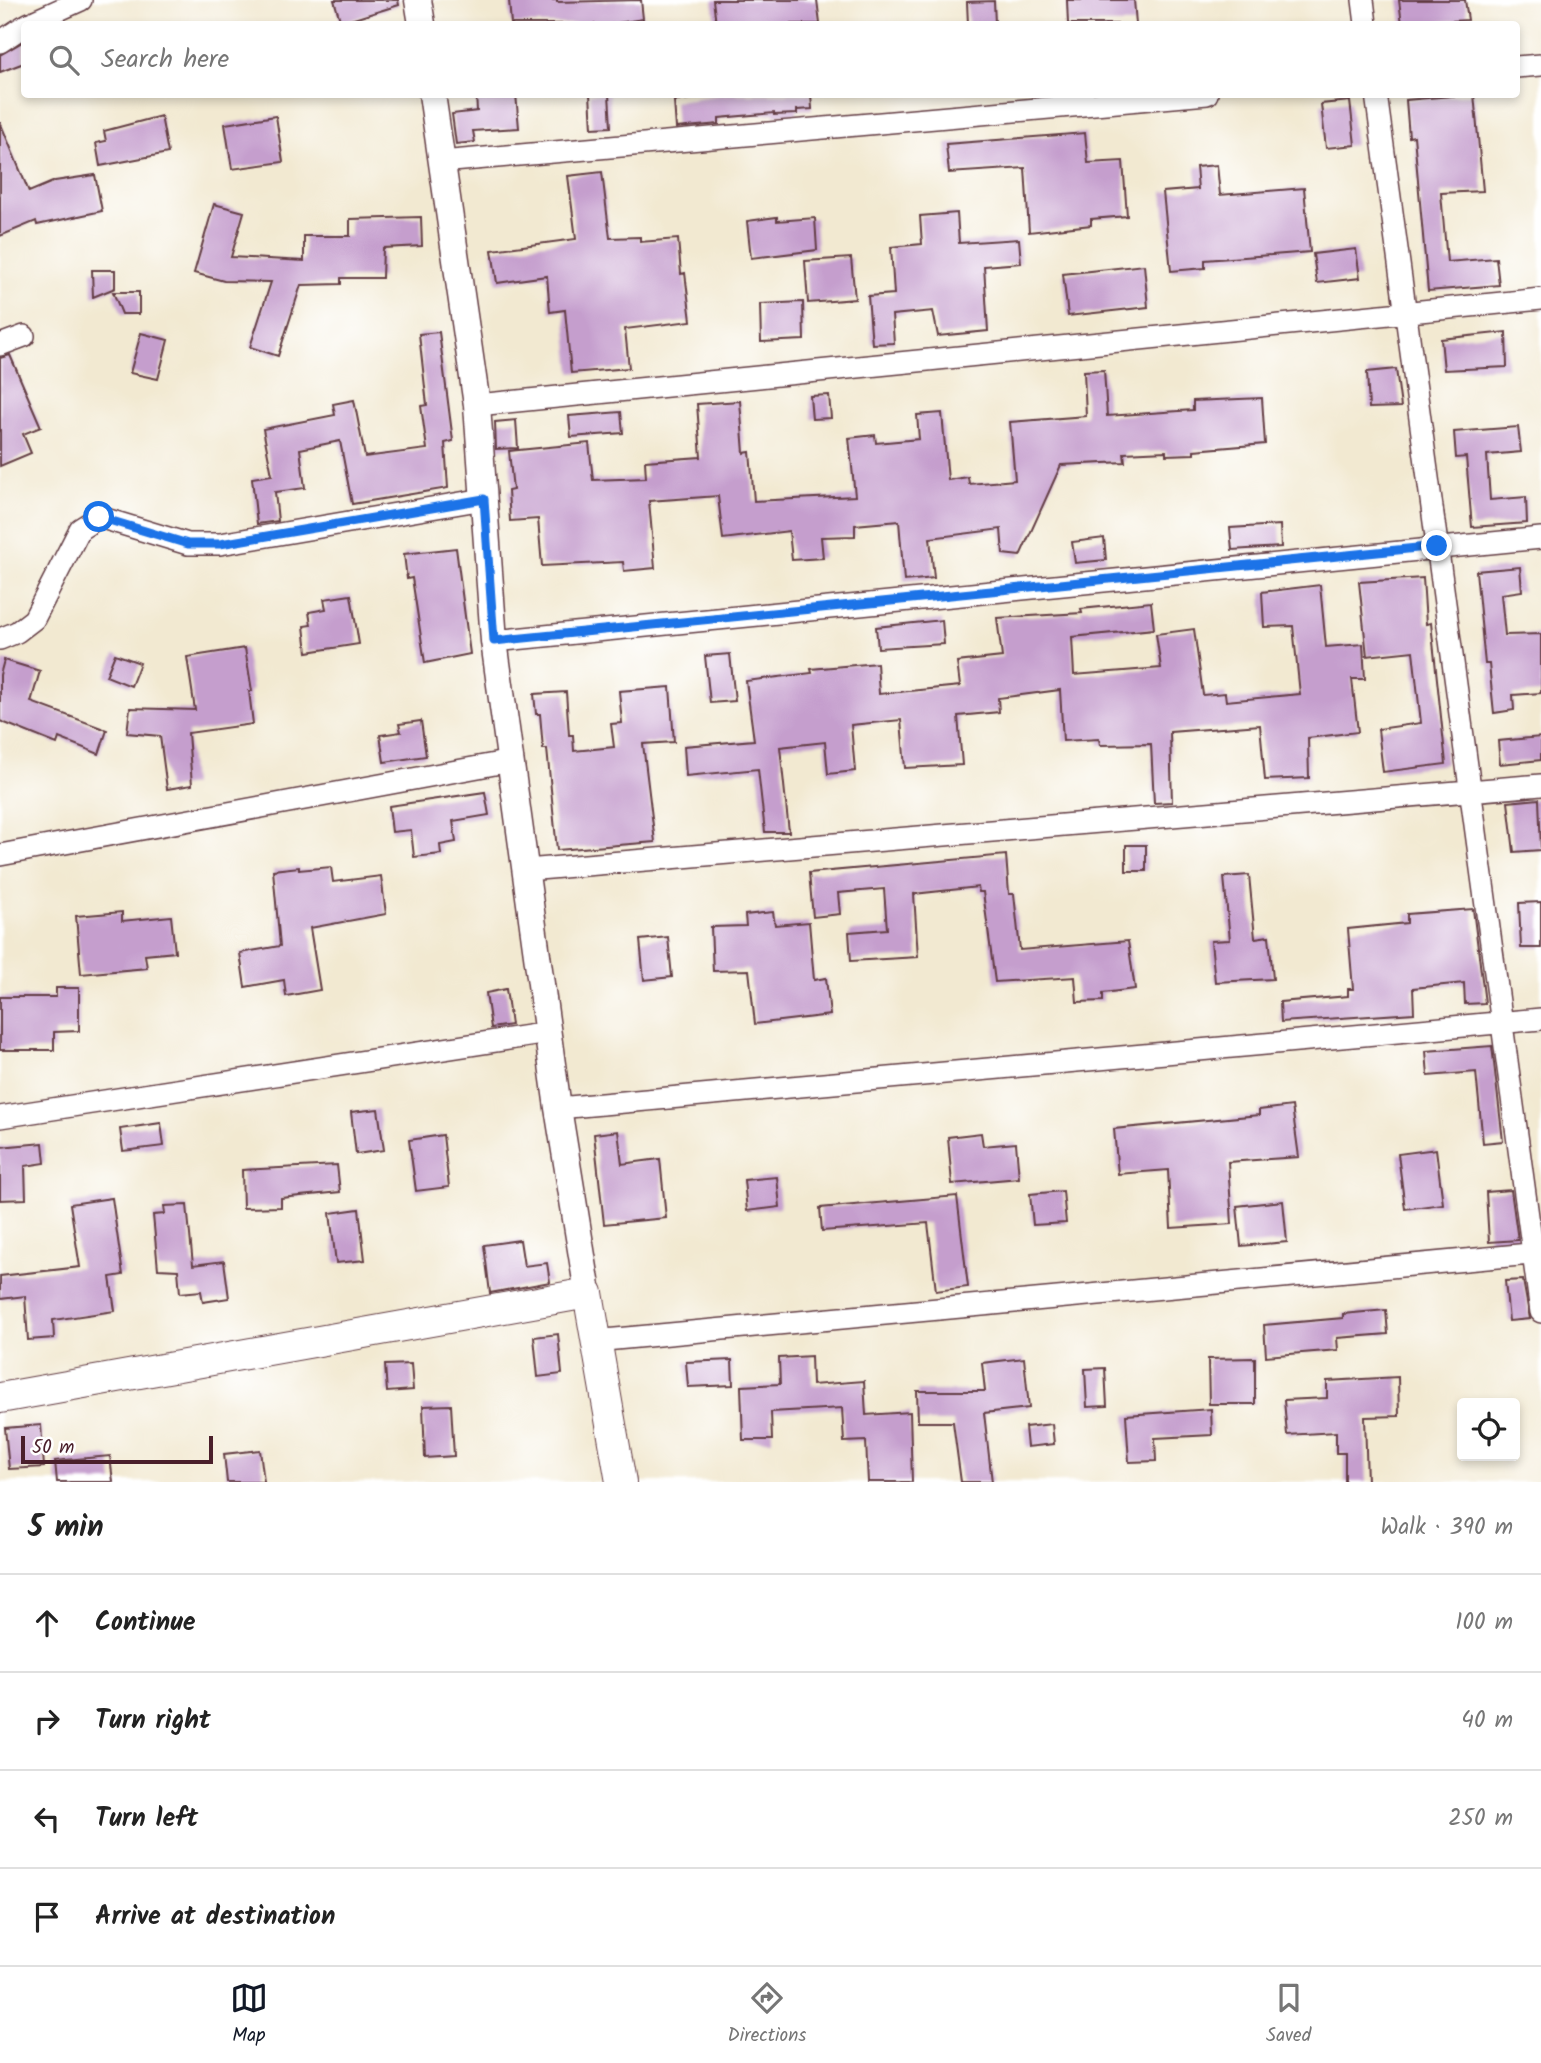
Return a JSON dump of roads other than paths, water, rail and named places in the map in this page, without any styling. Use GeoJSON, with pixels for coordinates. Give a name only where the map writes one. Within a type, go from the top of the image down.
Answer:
{"type":"FeatureCollection","features":[{"type":"Feature","properties":{"kind":"main road"},"geometry":{"type":"LineString","coordinates":[[0,1398],[588,1293],[594,1341],[621,1482]]}},
{"type":"Feature","properties":{"kind":"street"},"geometry":{"type":"LineString","coordinates":[[35,21],[80,0]]}},
{"type":"Feature","properties":{"kind":"street"},"geometry":{"type":"LineString","coordinates":[[418,0],[422,21]]}},
{"type":"Feature","properties":{"kind":"street"},"geometry":{"type":"LineString","coordinates":[[1363,0],[1366,21]]}},
{"type":"Feature","properties":{"kind":"street"},"geometry":{"type":"LineString","coordinates":[[0,42],[21,28]]}},
{"type":"Feature","properties":{"kind":"street"},"geometry":{"type":"LineString","coordinates":[[1520,67],[1541,65]]}},
{"type":"Feature","properties":{"kind":"street"},"geometry":{"type":"LineString","coordinates":[[433,98],[477,405],[494,641],[558,1108],[588,1293]]}},
{"type":"Feature","properties":{"kind":"street"},"geometry":{"type":"LineString","coordinates":[[441,162],[1162,98]]}},
{"type":"Feature","properties":{"kind":"street"},"geometry":{"type":"LineString","coordinates":[[1377,98],[1502,1023],[1537,1253],[1541,1312]]}},
{"type":"Feature","properties":{"kind":"street"},"geometry":{"type":"LineString","coordinates":[[477,405],[1541,299]]}},
{"type":"Feature","properties":{"kind":"street"},"geometry":{"type":"LineString","coordinates":[[0,345],[24,336]]}},
{"type":"Feature","properties":{"kind":"street"},"geometry":{"type":"LineString","coordinates":[[0,639],[17,632],[34,619],[80,529],[99,517],[188,544],[220,544],[484,499]]}},
{"type":"Feature","properties":{"kind":"street"},"geometry":{"type":"LineString","coordinates":[[494,641],[1437,546],[1541,538]]}},
{"type":"Feature","properties":{"kind":"street"},"geometry":{"type":"LineString","coordinates":[[0,855],[511,761]]}},
{"type":"Feature","properties":{"kind":"street"},"geometry":{"type":"LineString","coordinates":[[527,870],[1541,785]]}},
{"type":"Feature","properties":{"kind":"street"},"geometry":{"type":"LineString","coordinates":[[558,1108],[1541,1019]]}},
{"type":"Feature","properties":{"kind":"street"},"geometry":{"type":"LineString","coordinates":[[0,1117],[548,1033]]}},
{"type":"Feature","properties":{"kind":"street"},"geometry":{"type":"LineString","coordinates":[[594,1341],[1537,1253]]}}]}
